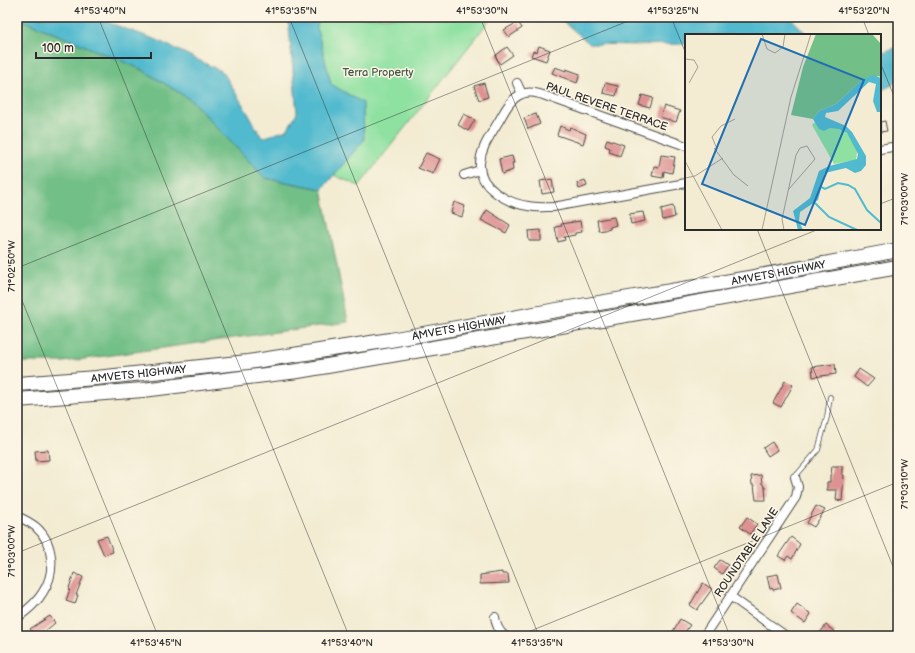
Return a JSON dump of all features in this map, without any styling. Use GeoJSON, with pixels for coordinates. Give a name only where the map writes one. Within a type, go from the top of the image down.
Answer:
{"type":"FeatureCollection","features":[{"type":"Feature","properties":{"kind":"highway","name":"AMVETS HIGHWAY"},"geometry":{"type":"LineString","coordinates":[[17,384],[166,371],[295,355],[741,279],[898,250]]}},
{"type":"Feature","properties":{"kind":"highway","name":"AMVETS HIGHWAY"},"geometry":{"type":"LineString","coordinates":[[17,400],[143,390],[298,371],[898,267]]}},
{"type":"Feature","properties":{"kind":"street"},"geometry":{"type":"LineString","coordinates":[[517,83],[522,94],[511,102],[485,145],[481,158],[480,170],[486,183],[497,194],[516,203],[537,207],[553,207],[685,183]]}},
{"type":"Feature","properties":{"kind":"street","name":"PAUL REVERE TERRACE"},"geometry":{"type":"LineString","coordinates":[[522,94],[532,92],[544,94],[685,146]]}},
{"type":"Feature","properties":{"kind":"street"},"geometry":{"type":"LineString","coordinates":[[881,149],[898,146]]}},
{"type":"Feature","properties":{"kind":"street"},"geometry":{"type":"LineString","coordinates":[[464,174],[480,170]]}},
{"type":"Feature","properties":{"kind":"street","name":"ROUNDTABLE LANE"},"geometry":{"type":"LineString","coordinates":[[704,636],[796,497],[798,487],[795,477]]}},
{"type":"Feature","properties":{"kind":"street"},"geometry":{"type":"LineString","coordinates":[[17,516],[36,527],[44,536],[48,543],[52,560],[48,582],[44,592],[38,600],[17,618]]}},
{"type":"Feature","properties":{"kind":"street"},"geometry":{"type":"LineString","coordinates":[[730,596],[786,636]]}},
{"type":"Feature","properties":{"kind":"street"},"geometry":{"type":"LineString","coordinates":[[495,617],[496,626],[505,636]]}},
{"type":"Feature","properties":{"kind":"lane"},"geometry":{"type":"LineString","coordinates":[[795,477],[818,450],[827,417],[830,397]]}},
{"type":"Feature","properties":{"kind":"green space","name":"Terra Property"},"geometry":{"type":"Polygon","coordinates":[[[311,17],[492,17],[359,186],[315,167],[311,17]]]}},
{"type":"Feature","properties":{"kind":"green space"},"geometry":{"type":"Polygon","coordinates":[[[17,18],[141,69],[191,100],[265,178],[322,189],[348,322],[63,362],[17,362],[17,18]]]}},
{"type":"Feature","properties":{"kind":"water"},"geometry":{"type":"Polygon","coordinates":[[[17,17],[93,17],[157,40],[223,72],[262,138],[287,130],[297,113],[288,17],[318,17],[317,28],[331,84],[363,103],[364,140],[322,189],[265,178],[191,100],[141,69],[17,17]]]}},
{"type":"Feature","properties":{"kind":"water"},"geometry":{"type":"Polygon","coordinates":[[[558,17],[790,17],[807,34],[685,34],[685,44],[590,44],[558,17]]]}},
{"type":"Feature","properties":{"kind":"water"},"geometry":{"type":"Polygon","coordinates":[[[898,47],[898,80],[881,90],[881,53],[898,47]]]}},
{"type":"Feature","properties":{"kind":"building"},"geometry":{"type":"Polygon","coordinates":[[[518,22],[522,28],[509,37],[504,30],[518,22]]]}},
{"type":"Feature","properties":{"kind":"building"},"geometry":{"type":"Polygon","coordinates":[[[539,46],[550,50],[546,61],[531,56],[533,51],[537,52],[539,46]]]}},
{"type":"Feature","properties":{"kind":"building"},"geometry":{"type":"Polygon","coordinates":[[[507,47],[513,55],[500,64],[495,56],[507,47]]]}},
{"type":"Feature","properties":{"kind":"building"},"geometry":{"type":"Polygon","coordinates":[[[555,67],[580,74],[577,83],[552,73],[555,67]]]}},
{"type":"Feature","properties":{"kind":"building"},"geometry":{"type":"Polygon","coordinates":[[[484,83],[488,97],[479,100],[474,86],[484,83]]]}},
{"type":"Feature","properties":{"kind":"building"},"geometry":{"type":"Polygon","coordinates":[[[605,83],[618,86],[616,96],[603,93],[605,83]]]}},
{"type":"Feature","properties":{"kind":"building"},"geometry":{"type":"Polygon","coordinates":[[[642,95],[653,98],[650,108],[639,105],[642,95]]]}},
{"type":"Feature","properties":{"kind":"building"},"geometry":{"type":"Polygon","coordinates":[[[664,106],[680,111],[676,122],[660,117],[664,106]]]}},
{"type":"Feature","properties":{"kind":"building"},"geometry":{"type":"Polygon","coordinates":[[[464,114],[475,120],[468,131],[458,125],[464,114]]]}},
{"type":"Feature","properties":{"kind":"building"},"geometry":{"type":"Polygon","coordinates":[[[536,114],[540,124],[528,129],[524,118],[536,114]]]}},
{"type":"Feature","properties":{"kind":"building"},"geometry":{"type":"Polygon","coordinates":[[[885,121],[887,131],[881,132],[881,122],[885,121]]]}},
{"type":"Feature","properties":{"kind":"building"},"geometry":{"type":"Polygon","coordinates":[[[560,126],[569,130],[570,127],[586,134],[583,144],[557,135],[560,126]]]}},
{"type":"Feature","properties":{"kind":"building"},"geometry":{"type":"Polygon","coordinates":[[[607,139],[624,145],[620,156],[609,152],[610,148],[605,146],[607,139]]]}},
{"type":"Feature","properties":{"kind":"building"},"geometry":{"type":"Polygon","coordinates":[[[426,153],[440,159],[433,174],[418,168],[426,153]]]}},
{"type":"Feature","properties":{"kind":"building"},"geometry":{"type":"Polygon","coordinates":[[[661,155],[675,157],[672,173],[664,171],[663,178],[652,176],[654,166],[659,167],[661,155]]]}},
{"type":"Feature","properties":{"kind":"building"},"geometry":{"type":"Polygon","coordinates":[[[512,156],[514,163],[512,163],[513,170],[502,174],[499,159],[512,156]]]}},
{"type":"Feature","properties":{"kind":"building"},"geometry":{"type":"Polygon","coordinates":[[[552,179],[554,192],[542,194],[540,181],[552,179]]]}},
{"type":"Feature","properties":{"kind":"building"},"geometry":{"type":"Polygon","coordinates":[[[585,180],[587,186],[579,189],[577,183],[585,180]]]}},
{"type":"Feature","properties":{"kind":"building"},"geometry":{"type":"Polygon","coordinates":[[[454,202],[465,206],[462,217],[451,213],[454,202]]]}},
{"type":"Feature","properties":{"kind":"building"},"geometry":{"type":"Polygon","coordinates":[[[673,206],[675,217],[663,220],[661,209],[673,206]]]}},
{"type":"Feature","properties":{"kind":"building"},"geometry":{"type":"Polygon","coordinates":[[[487,210],[510,225],[506,233],[481,220],[487,210]]]}},
{"type":"Feature","properties":{"kind":"building"},"geometry":{"type":"Polygon","coordinates":[[[643,212],[645,221],[631,224],[629,214],[643,212]]]}},
{"type":"Feature","properties":{"kind":"building"},"geometry":{"type":"Polygon","coordinates":[[[614,217],[616,225],[610,227],[610,229],[599,231],[597,220],[614,217]]]}},
{"type":"Feature","properties":{"kind":"building"},"geometry":{"type":"Polygon","coordinates":[[[580,221],[582,232],[564,237],[565,240],[558,242],[555,227],[562,226],[561,224],[580,221]]]}},
{"type":"Feature","properties":{"kind":"building"},"geometry":{"type":"Polygon","coordinates":[[[541,230],[541,241],[529,241],[528,231],[541,230]]]}},
{"type":"Feature","properties":{"kind":"building"},"geometry":{"type":"Polygon","coordinates":[[[835,364],[836,374],[813,377],[812,367],[835,364]]]}},
{"type":"Feature","properties":{"kind":"building"},"geometry":{"type":"Polygon","coordinates":[[[859,369],[874,379],[867,387],[854,377],[859,369]]]}},
{"type":"Feature","properties":{"kind":"building"},"geometry":{"type":"Polygon","coordinates":[[[785,381],[793,385],[781,407],[773,403],[785,381]]]}},
{"type":"Feature","properties":{"kind":"building"},"geometry":{"type":"Polygon","coordinates":[[[772,442],[777,450],[768,456],[763,448],[772,442]]]}},
{"type":"Feature","properties":{"kind":"building"},"geometry":{"type":"Polygon","coordinates":[[[48,450],[49,460],[36,461],[35,451],[48,450]]]}},
{"type":"Feature","properties":{"kind":"building"},"geometry":{"type":"Polygon","coordinates":[[[832,466],[842,466],[842,475],[844,475],[842,501],[836,500],[837,490],[827,490],[827,482],[830,482],[832,466]]]}},
{"type":"Feature","properties":{"kind":"building"},"geometry":{"type":"Polygon","coordinates":[[[761,475],[762,484],[765,487],[766,500],[756,500],[751,476],[761,475]]]}},
{"type":"Feature","properties":{"kind":"building"},"geometry":{"type":"Polygon","coordinates":[[[816,506],[825,510],[814,527],[807,523],[816,506]]]}},
{"type":"Feature","properties":{"kind":"building"},"geometry":{"type":"Polygon","coordinates":[[[747,517],[757,524],[750,534],[740,527],[747,517]]]}},
{"type":"Feature","properties":{"kind":"building"},"geometry":{"type":"Polygon","coordinates":[[[107,536],[113,552],[104,555],[97,539],[107,536]]]}},
{"type":"Feature","properties":{"kind":"building"},"geometry":{"type":"Polygon","coordinates":[[[791,537],[800,544],[792,559],[788,556],[785,560],[778,556],[791,537]]]}},
{"type":"Feature","properties":{"kind":"building"},"geometry":{"type":"Polygon","coordinates":[[[720,560],[728,565],[722,574],[714,568],[720,560]]]}},
{"type":"Feature","properties":{"kind":"building"},"geometry":{"type":"Polygon","coordinates":[[[502,572],[502,574],[508,574],[509,583],[480,584],[480,575],[502,572]]]}},
{"type":"Feature","properties":{"kind":"building"},"geometry":{"type":"Polygon","coordinates":[[[74,573],[83,577],[76,595],[78,595],[75,604],[66,601],[74,573]]]}},
{"type":"Feature","properties":{"kind":"building"},"geometry":{"type":"Polygon","coordinates":[[[778,574],[781,588],[773,590],[772,588],[770,589],[767,576],[778,574]]]}},
{"type":"Feature","properties":{"kind":"building"},"geometry":{"type":"Polygon","coordinates":[[[703,583],[712,589],[697,610],[690,605],[703,583]]]}},
{"type":"Feature","properties":{"kind":"building"},"geometry":{"type":"Polygon","coordinates":[[[797,604],[811,614],[805,623],[791,613],[797,604]]]}},
{"type":"Feature","properties":{"kind":"building"},"geometry":{"type":"Polygon","coordinates":[[[50,616],[55,623],[44,632],[43,631],[36,636],[30,629],[50,616]]]}},
{"type":"Feature","properties":{"kind":"building"},"geometry":{"type":"Polygon","coordinates":[[[680,619],[690,625],[682,636],[676,636],[672,633],[680,619]]]}},
{"type":"Feature","properties":{"kind":"building"},"geometry":{"type":"Polygon","coordinates":[[[826,625],[835,632],[833,636],[824,636],[820,633],[826,625]]]}}]}
